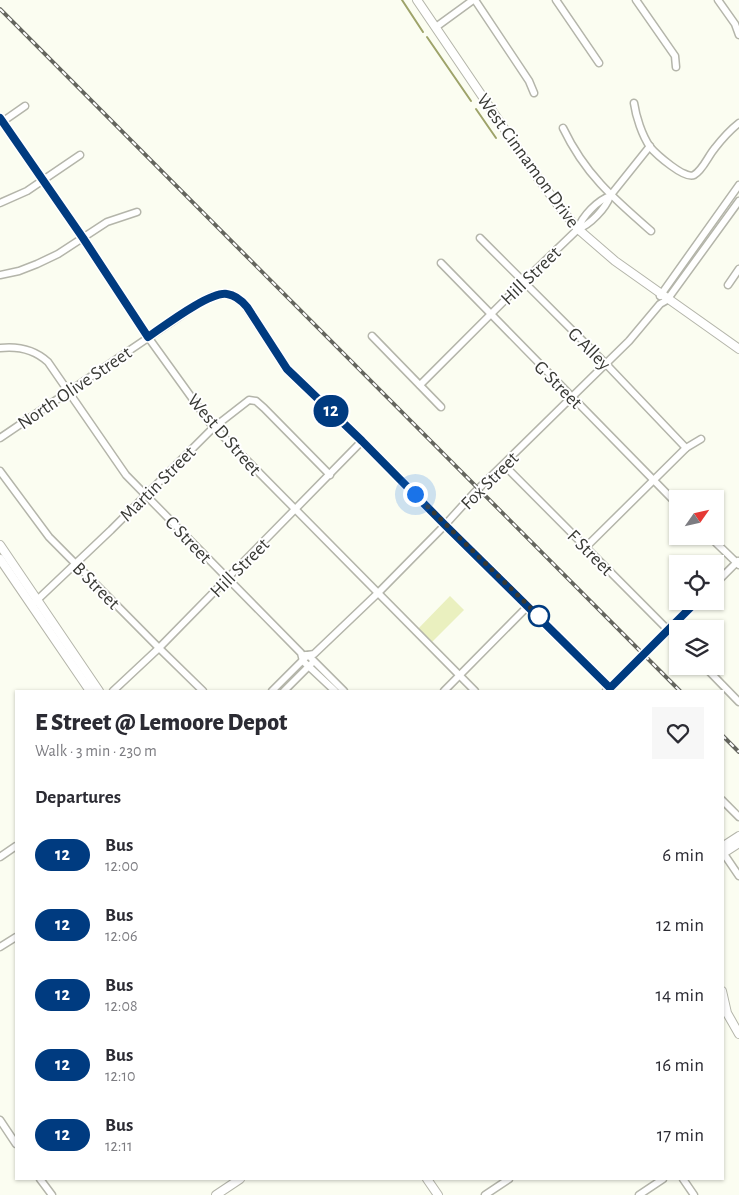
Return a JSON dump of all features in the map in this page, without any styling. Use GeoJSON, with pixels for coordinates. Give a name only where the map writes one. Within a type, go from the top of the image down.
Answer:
{"type":"FeatureCollection","features":[{"type":"Feature","properties":{"kind":"main road","name":"West Cinnamon Drive"},"geometry":{"type":"LineString","coordinates":[[417,0],[539,180],[578,229],[615,261],[660,295],[664,302],[739,349]]}},
{"type":"Feature","properties":{"kind":"main road"},"geometry":{"type":"LineString","coordinates":[[0,545],[3,560],[98,690]]}},
{"type":"Feature","properties":{"kind":"main road"},"geometry":{"type":"LineString","coordinates":[[34,603],[89,690]]}},
{"type":"Feature","properties":{"kind":"main road"},"geometry":{"type":"LineString","coordinates":[[724,850],[739,836]]}},
{"type":"Feature","properties":{"kind":"main road"},"geometry":{"type":"LineString","coordinates":[[724,850],[739,843]]}},
{"type":"Feature","properties":{"kind":"main road"},"geometry":{"type":"LineString","coordinates":[[724,1000],[727,1013],[739,1034]]}},
{"type":"Feature","properties":{"kind":"main road"},"geometry":{"type":"LineString","coordinates":[[216,1195],[237,1180]]}},
{"type":"Feature","properties":{"kind":"main road"},"geometry":{"type":"LineString","coordinates":[[428,1180],[438,1195]]}},
{"type":"Feature","properties":{"kind":"street"},"geometry":{"type":"LineString","coordinates":[[436,28],[474,0],[529,81],[534,93]]}},
{"type":"Feature","properties":{"kind":"street"},"geometry":{"type":"LineString","coordinates":[[556,0],[599,63]]}},
{"type":"Feature","properties":{"kind":"street"},"geometry":{"type":"LineString","coordinates":[[636,0],[675,56],[676,67]]}},
{"type":"Feature","properties":{"kind":"street"},"geometry":{"type":"LineString","coordinates":[[718,0],[735,24],[739,35]]}},
{"type":"Feature","properties":{"kind":"street"},"geometry":{"type":"LineString","coordinates":[[634,103],[638,120],[650,146],[672,167],[686,176],[692,176],[701,168],[723,138],[739,123]]}},
{"type":"Feature","properties":{"kind":"street"},"geometry":{"type":"LineString","coordinates":[[1,120],[25,106]]}},
{"type":"Feature","properties":{"kind":"street","name":"West D Street"},"geometry":{"type":"LineString","coordinates":[[1,120],[83,238],[148,337],[213,428],[473,690]]}},
{"type":"Feature","properties":{"kind":"street"},"geometry":{"type":"LineString","coordinates":[[563,128],[582,162],[610,196],[651,231]]}},
{"type":"Feature","properties":{"kind":"street","name":"Hill Street"},"geometry":{"type":"LineString","coordinates":[[420,385],[523,282],[608,203],[610,196],[650,146]]}},
{"type":"Feature","properties":{"kind":"street"},"geometry":{"type":"LineString","coordinates":[[0,203],[27,191],[80,156]]}},
{"type":"Feature","properties":{"kind":"street"},"geometry":{"type":"LineString","coordinates":[[660,295],[739,185]]}},
{"type":"Feature","properties":{"kind":"street","name":"Fox Street"},"geometry":{"type":"LineString","coordinates":[[273,690],[378,593],[474,493],[629,341],[664,302],[739,201]]}},
{"type":"Feature","properties":{"kind":"street"},"geometry":{"type":"LineString","coordinates":[[0,275],[19,271],[37,264],[58,254],[107,222],[137,212]]}},
{"type":"Feature","properties":{"kind":"street","name":"G Alley"},"geometry":{"type":"LineString","coordinates":[[480,238],[606,364],[686,448]]}},
{"type":"Feature","properties":{"kind":"street","name":"G Street"},"geometry":{"type":"LineString","coordinates":[[441,264],[669,496]]}},
{"type":"Feature","properties":{"kind":"street"},"geometry":{"type":"LineString","coordinates":[[728,285],[739,269]]}},
{"type":"Feature","properties":{"kind":"street","name":"North Olive Street"},"geometry":{"type":"LineString","coordinates":[[0,438],[207,299],[219,294],[226,294],[235,297],[247,307],[287,369],[362,441]]}},
{"type":"Feature","properties":{"kind":"street"},"geometry":{"type":"LineString","coordinates":[[372,336],[441,407]]}},
{"type":"Feature","properties":{"kind":"street","name":"C Street"},"geometry":{"type":"LineString","coordinates":[[0,348],[21,348],[37,353],[52,366],[126,475],[308,659],[343,690]]}},
{"type":"Feature","properties":{"kind":"street","name":"Martin Street"},"geometry":{"type":"LineString","coordinates":[[34,603],[213,428],[249,400],[256,401],[330,475]]}},
{"type":"Feature","properties":{"kind":"street"},"geometry":{"type":"LineString","coordinates":[[586,547],[686,448],[701,439]]}},
{"type":"Feature","properties":{"kind":"street"},"geometry":{"type":"LineString","coordinates":[[362,441],[528,606],[608,689],[688,610]]}},
{"type":"Feature","properties":{"kind":"street","name":"Hill Street"},"geometry":{"type":"LineString","coordinates":[[115,690],[159,648],[362,441]]}},
{"type":"Feature","properties":{"kind":"street","name":"F Street"},"geometry":{"type":"LineString","coordinates":[[504,465],[668,630]]}},
{"type":"Feature","properties":{"kind":"street","name":"B Street"},"geometry":{"type":"LineString","coordinates":[[0,471],[49,537],[203,690]]}},
{"type":"Feature","properties":{"kind":"street"},"geometry":{"type":"LineString","coordinates":[[719,545],[738,563],[724,576]]}},
{"type":"Feature","properties":{"kind":"street"},"geometry":{"type":"LineString","coordinates":[[445,690],[528,606]]}},
{"type":"Feature","properties":{"kind":"street","name":"Fox Street"},"geometry":{"type":"LineString","coordinates":[[285,690],[308,659]]}},
{"type":"Feature","properties":{"kind":"street","name":"C Street"},"geometry":{"type":"LineString","coordinates":[[308,659],[333,690]]}},
{"type":"Feature","properties":{"kind":"street"},"geometry":{"type":"LineString","coordinates":[[713,675],[739,702]]}},
{"type":"Feature","properties":{"kind":"street"},"geometry":{"type":"LineString","coordinates":[[724,802],[739,817]]}},
{"type":"Feature","properties":{"kind":"street"},"geometry":{"type":"LineString","coordinates":[[0,857],[15,847]]}},
{"type":"Feature","properties":{"kind":"street"},"geometry":{"type":"LineString","coordinates":[[724,853],[739,876]]}},
{"type":"Feature","properties":{"kind":"street"},"geometry":{"type":"LineString","coordinates":[[0,947],[15,938]]}},
{"type":"Feature","properties":{"kind":"street"},"geometry":{"type":"LineString","coordinates":[[0,1120],[15,1140]]}},
{"type":"Feature","properties":{"kind":"street"},"geometry":{"type":"LineString","coordinates":[[41,1180],[52,1195]]}},
{"type":"Feature","properties":{"kind":"street"},"geometry":{"type":"LineString","coordinates":[[485,1195],[508,1180]]}},
{"type":"Feature","properties":{"kind":"street"},"geometry":{"type":"LineString","coordinates":[[639,1195],[662,1180]]}},
{"type":"Feature","properties":{"kind":"street"},"geometry":{"type":"LineString","coordinates":[[684,1180],[694,1195]]}},
{"type":"Feature","properties":{"kind":"green space"},"geometry":{"type":"Polygon","coordinates":[[[450,596],[464,610],[429,645],[415,632],[450,596]]]}},
{"type":"Feature","properties":{"kind":"waterway"},"geometry":{"type":"LineString","coordinates":[[402,0],[423,32]]}},
{"type":"Feature","properties":{"kind":"waterway"},"geometry":{"type":"LineString","coordinates":[[427,37],[471,101]]}},
{"type":"Feature","properties":{"kind":"waterway"},"geometry":{"type":"LineString","coordinates":[[476,109],[496,138]]}},
{"type":"Feature","properties":{"kind":"railway"},"geometry":{"type":"LineString","coordinates":[[0,9],[679,690]]}},
{"type":"Feature","properties":{"kind":"railway"},"geometry":{"type":"LineString","coordinates":[[724,737],[739,752]]}},
{"type":"Feature","properties":{"kind":"bus line","name":"12"},"geometry":{"type":"LineString","coordinates":[[0,118],[83,238],[148,337],[212,296],[229,294],[241,301],[247,307],[287,369],[610,688],[688,610]]}},
{"type":"Feature","properties":{"kind":"route"},"geometry":{"type":"LineString","coordinates":[[415,494],[542,619],[539,616]]}}]}
